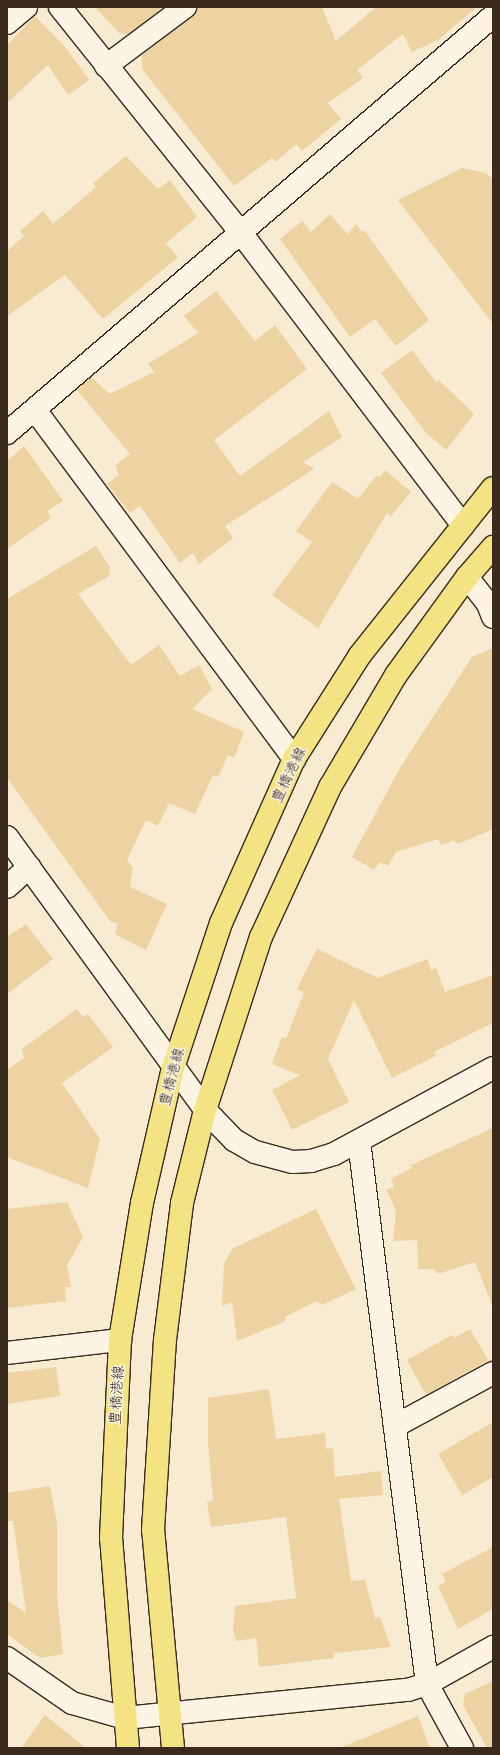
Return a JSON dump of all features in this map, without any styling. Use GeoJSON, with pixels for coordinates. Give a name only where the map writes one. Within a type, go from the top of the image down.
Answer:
{"type":"FeatureCollection","features":[{"type":"Feature","properties":{"kind":"main road","name":"豊橋港線"},"geometry":{"type":"LineString","coordinates":[[128,1748],[111,1538],[120,1340],[142,1204],[173,1068],[221,923],[294,759],[360,655],[493,488]]}},
{"type":"Feature","properties":{"kind":"main road"},"geometry":{"type":"LineString","coordinates":[[173,1748],[153,1530],[169,1310],[182,1203],[205,1110],[260,937],[330,787],[396,675],[468,577],[493,547]]}},
{"type":"Feature","properties":{"kind":"street"},"geometry":{"type":"LineString","coordinates":[[7,23],[26,7]]}},
{"type":"Feature","properties":{"kind":"street"},"geometry":{"type":"LineString","coordinates":[[60,7],[241,232],[463,525]]}},
{"type":"Feature","properties":{"kind":"street"},"geometry":{"type":"LineString","coordinates":[[106,66],[185,7]]}},
{"type":"Feature","properties":{"kind":"street"},"geometry":{"type":"LineString","coordinates":[[7,433],[493,16]]}},
{"type":"Feature","properties":{"kind":"street"},"geometry":{"type":"LineString","coordinates":[[35,410],[294,759]]}},
{"type":"Feature","properties":{"kind":"street"},"geometry":{"type":"LineString","coordinates":[[468,577],[488,604],[493,617]]}},
{"type":"Feature","properties":{"kind":"street"},"geometry":{"type":"LineString","coordinates":[[7,837],[173,1068],[205,1110],[234,1140],[255,1152],[293,1162],[311,1162],[359,1141],[493,1068]]}},
{"type":"Feature","properties":{"kind":"street"},"geometry":{"type":"LineString","coordinates":[[7,887],[29,867]]}},
{"type":"Feature","properties":{"kind":"street"},"geometry":{"type":"LineString","coordinates":[[359,1141],[427,1684],[462,1748]]}},
{"type":"Feature","properties":{"kind":"street"},"geometry":{"type":"LineString","coordinates":[[7,1353],[120,1340]]}},
{"type":"Feature","properties":{"kind":"street"},"geometry":{"type":"LineString","coordinates":[[395,1426],[493,1373]]}},
{"type":"Feature","properties":{"kind":"street"},"geometry":{"type":"LineString","coordinates":[[7,1658],[72,1703],[125,1718],[408,1690],[427,1684],[493,1647]]}},
{"type":"Feature","properties":{"kind":"building"},"geometry":{"type":"Polygon","coordinates":[[[95,7],[164,7],[129,34],[120,34],[95,7]]]}},
{"type":"Feature","properties":{"kind":"building"},"geometry":{"type":"Polygon","coordinates":[[[197,7],[322,7],[336,41],[376,7],[477,7],[438,40],[412,52],[403,34],[357,70],[363,78],[328,103],[341,119],[302,151],[296,144],[275,162],[272,158],[234,186],[142,69],[142,55],[192,17],[197,7]]]}},
{"type":"Feature","properties":{"kind":"building"},"geometry":{"type":"Polygon","coordinates":[[[35,16],[66,48],[89,80],[68,95],[48,65],[7,103],[7,45],[35,16]]]}},
{"type":"Feature","properties":{"kind":"building"},"geometry":{"type":"Polygon","coordinates":[[[126,156],[158,189],[170,180],[197,217],[166,243],[178,257],[103,319],[65,275],[7,316],[7,251],[24,236],[20,231],[43,211],[53,224],[96,187],[93,183],[126,156]]]}},
{"type":"Feature","properties":{"kind":"building"},"geometry":{"type":"Polygon","coordinates":[[[462,168],[485,173],[493,179],[493,324],[398,200],[462,168]]]}},
{"type":"Feature","properties":{"kind":"building"},"geometry":{"type":"Polygon","coordinates":[[[330,214],[347,234],[356,224],[362,232],[364,230],[429,320],[396,346],[375,319],[350,337],[280,239],[302,221],[311,232],[330,214]]]}},
{"type":"Feature","properties":{"kind":"building"},"geometry":{"type":"Polygon","coordinates":[[[216,291],[255,341],[275,325],[307,369],[214,440],[240,476],[329,411],[342,437],[303,462],[314,469],[225,526],[233,538],[199,564],[193,553],[180,563],[140,506],[130,513],[107,484],[119,475],[115,465],[130,454],[77,390],[91,377],[110,394],[154,372],[148,364],[198,333],[184,316],[216,291]]]}},
{"type":"Feature","properties":{"kind":"building"},"geometry":{"type":"Polygon","coordinates":[[[412,350],[436,382],[439,380],[474,414],[446,450],[426,433],[381,373],[412,350]]]}},
{"type":"Feature","properties":{"kind":"building"},"geometry":{"type":"Polygon","coordinates":[[[24,446],[63,501],[47,511],[51,518],[7,549],[7,461],[24,446]]]}},
{"type":"Feature","properties":{"kind":"building"},"geometry":{"type":"Polygon","coordinates":[[[385,470],[411,492],[391,516],[387,513],[318,628],[272,595],[312,542],[296,531],[332,482],[358,499],[376,476],[380,477],[385,470]]]}},
{"type":"Feature","properties":{"kind":"building"},"geometry":{"type":"Polygon","coordinates":[[[96,546],[110,567],[109,576],[78,594],[131,665],[159,645],[180,676],[199,665],[212,689],[192,709],[244,732],[234,758],[228,755],[218,777],[213,775],[195,814],[169,803],[158,826],[146,820],[127,860],[133,868],[130,887],[167,904],[146,950],[115,934],[118,924],[110,921],[7,778],[7,599],[96,546]]]}},
{"type":"Feature","properties":{"kind":"building"},"geometry":{"type":"Polygon","coordinates":[[[493,648],[493,829],[458,844],[454,840],[441,845],[438,839],[396,852],[388,866],[380,862],[374,870],[352,857],[400,768],[472,657],[493,648]]]}},
{"type":"Feature","properties":{"kind":"building"},"geometry":{"type":"Polygon","coordinates":[[[26,924],[53,959],[7,994],[7,937],[26,924]]]}},
{"type":"Feature","properties":{"kind":"building"},"geometry":{"type":"Polygon","coordinates":[[[317,949],[378,978],[427,959],[431,970],[436,968],[445,992],[493,975],[493,1023],[434,1052],[436,1056],[392,1078],[354,1000],[328,1059],[349,1102],[292,1130],[272,1090],[300,1075],[272,1064],[282,1037],[286,1039],[304,992],[297,989],[317,949]]]}},
{"type":"Feature","properties":{"kind":"building"},"geometry":{"type":"Polygon","coordinates":[[[77,1009],[83,1017],[88,1014],[113,1047],[62,1083],[100,1139],[88,1188],[7,1157],[7,1070],[24,1058],[22,1049],[77,1009]]]}},
{"type":"Feature","properties":{"kind":"building"},"geometry":{"type":"Polygon","coordinates":[[[493,1128],[492,1305],[475,1262],[438,1274],[434,1269],[418,1269],[417,1240],[393,1241],[396,1210],[386,1190],[394,1187],[391,1179],[412,1168],[411,1165],[493,1128]]]}},
{"type":"Feature","properties":{"kind":"building"},"geometry":{"type":"Polygon","coordinates":[[[67,1202],[83,1237],[67,1265],[71,1287],[65,1287],[66,1301],[7,1308],[7,1209],[67,1202]]]}},
{"type":"Feature","properties":{"kind":"building"},"geometry":{"type":"Polygon","coordinates":[[[316,1209],[356,1289],[322,1305],[317,1301],[285,1317],[286,1321],[237,1341],[232,1302],[222,1306],[224,1264],[232,1249],[316,1209]]]}},
{"type":"Feature","properties":{"kind":"building"},"geometry":{"type":"Polygon","coordinates":[[[470,1329],[488,1360],[426,1395],[407,1360],[452,1335],[454,1338],[470,1329]]]}},
{"type":"Feature","properties":{"kind":"building"},"geometry":{"type":"Polygon","coordinates":[[[56,1367],[60,1396],[7,1404],[7,1373],[56,1367]]]}},
{"type":"Feature","properties":{"kind":"building"},"geometry":{"type":"Polygon","coordinates":[[[269,1389],[276,1439],[325,1433],[326,1449],[333,1448],[335,1477],[381,1471],[383,1495],[339,1499],[351,1581],[365,1580],[375,1618],[380,1617],[391,1647],[334,1653],[334,1658],[259,1667],[256,1638],[236,1641],[233,1628],[235,1606],[296,1598],[286,1517],[211,1527],[207,1502],[213,1500],[208,1442],[208,1398],[269,1389]]]}},
{"type":"Feature","properties":{"kind":"building"},"geometry":{"type":"Polygon","coordinates":[[[493,1422],[493,1477],[462,1495],[438,1454],[493,1422]]]}},
{"type":"Feature","properties":{"kind":"building"},"geometry":{"type":"Polygon","coordinates":[[[50,1486],[57,1523],[57,1595],[63,1654],[40,1658],[7,1634],[7,1600],[26,1613],[13,1521],[7,1521],[7,1493],[50,1486]]]}},
{"type":"Feature","properties":{"kind":"building"},"geometry":{"type":"Polygon","coordinates":[[[493,1547],[493,1609],[458,1629],[438,1586],[446,1582],[442,1574],[493,1547]]]}},
{"type":"Feature","properties":{"kind":"building"},"geometry":{"type":"Polygon","coordinates":[[[493,1681],[493,1748],[487,1748],[463,1705],[465,1694],[493,1681]]]}},
{"type":"Feature","properties":{"kind":"building"},"geometry":{"type":"Polygon","coordinates":[[[45,1715],[86,1748],[21,1748],[45,1715]]]}},
{"type":"Feature","properties":{"kind":"building"},"geometry":{"type":"Polygon","coordinates":[[[418,1716],[430,1748],[342,1748],[342,1747],[418,1716]]]}}]}
